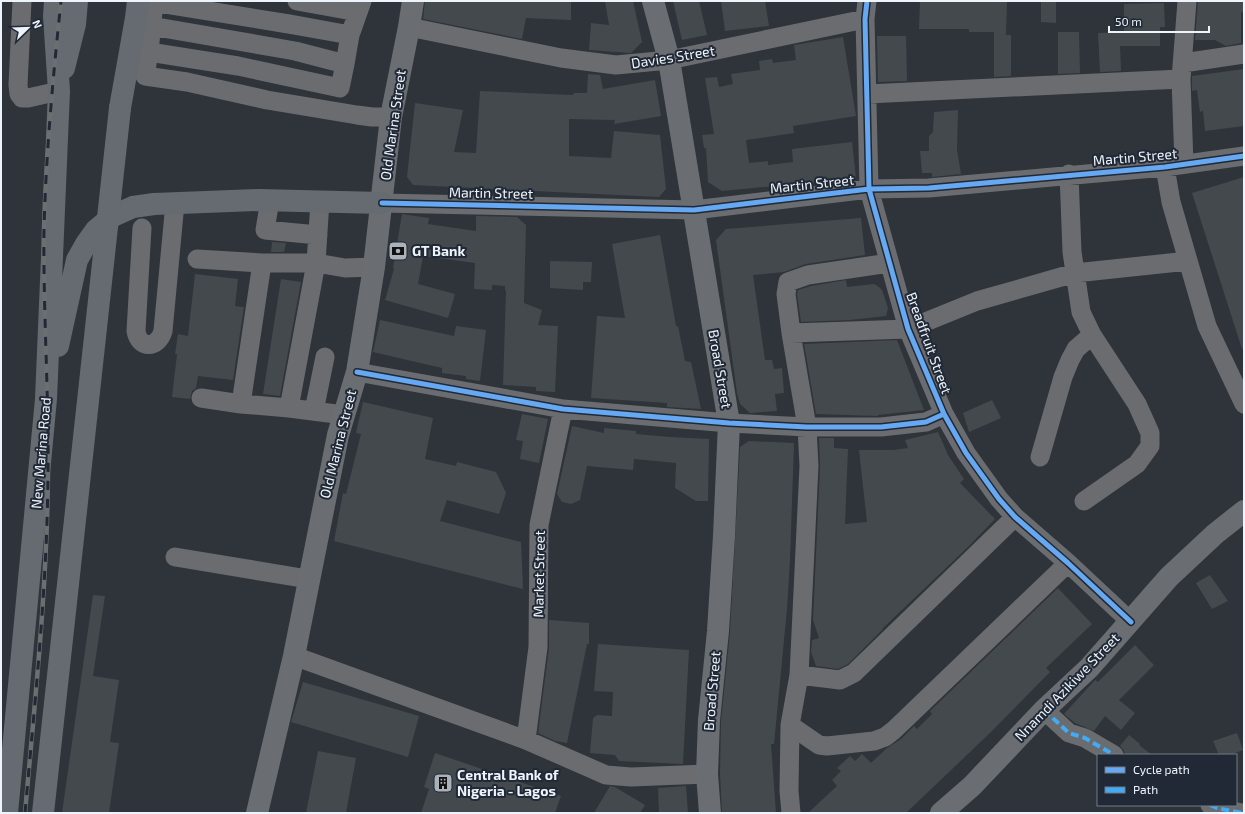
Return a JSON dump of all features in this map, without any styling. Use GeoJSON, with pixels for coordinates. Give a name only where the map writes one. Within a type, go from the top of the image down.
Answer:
{"type":"FeatureCollection","features":[{"type":"Feature","properties":{"kind":"highway"},"geometry":{"type":"LineString","coordinates":[[55,1],[54,16],[59,91]]}},
{"type":"Feature","properties":{"kind":"highway"},"geometry":{"type":"LineString","coordinates":[[59,91],[75,24],[77,1]]}},
{"type":"Feature","properties":{"kind":"highway"},"geometry":{"type":"LineString","coordinates":[[120,108],[123,1]]}},
{"type":"Feature","properties":{"kind":"highway"},"geometry":{"type":"LineString","coordinates":[[44,813],[120,108],[136,18],[148,1]]}},
{"type":"Feature","properties":{"kind":"highway","name":"New Marina Road"},"geometry":{"type":"LineString","coordinates":[[7,813],[46,399],[59,91]]}},
{"type":"Feature","properties":{"kind":"highway"},"geometry":{"type":"LineString","coordinates":[[46,399],[77,260],[96,230],[113,216],[133,207],[174,203],[270,200],[382,203]]}},
{"type":"Feature","properties":{"kind":"main road","name":"Old Marina Street"},"geometry":{"type":"LineString","coordinates":[[257,813],[294,656],[308,579],[338,435],[357,372],[374,267],[391,117],[413,1]]}},
{"type":"Feature","properties":{"kind":"main road","name":"Broad Street"},"geometry":{"type":"LineString","coordinates":[[654,1],[668,60],[729,423],[724,550],[709,720],[707,774],[710,813]]}},
{"type":"Feature","properties":{"kind":"main road","name":"Nnamdi Azikiwe Street"},"geometry":{"type":"LineString","coordinates":[[941,813],[972,786],[1044,710],[1088,668],[1131,622],[1169,577],[1214,534],[1244,511]]}},
{"type":"Feature","properties":{"kind":"street"},"geometry":{"type":"LineString","coordinates":[[22,1],[18,85],[19,94],[22,98],[28,98],[59,91]]}},
{"type":"Feature","properties":{"kind":"street"},"geometry":{"type":"LineString","coordinates":[[350,35],[148,1],[151,26],[145,76],[187,82],[267,100],[357,115],[391,117]]}},
{"type":"Feature","properties":{"kind":"street"},"geometry":{"type":"LineString","coordinates":[[149,52],[238,66],[340,88],[350,35],[360,7],[297,1]]}},
{"type":"Feature","properties":{"kind":"street"},"geometry":{"type":"LineString","coordinates":[[1184,164],[1182,71],[1187,1]]}},
{"type":"Feature","properties":{"kind":"street","name":"Davies Street"},"geometry":{"type":"LineString","coordinates":[[409,27],[561,58],[616,65],[668,60],[866,10]]}},
{"type":"Feature","properties":{"kind":"street","name":"Breadfruit Street"},"geometry":{"type":"LineString","coordinates":[[866,10],[869,190],[908,329],[944,414],[966,453],[999,500],[1015,517],[1068,563],[1131,622]]}},
{"type":"Feature","properties":{"kind":"street"},"geometry":{"type":"LineString","coordinates":[[151,26],[295,51],[345,64]]}},
{"type":"Feature","properties":{"kind":"street"},"geometry":{"type":"LineString","coordinates":[[867,94],[1182,71],[1244,54]]}},
{"type":"Feature","properties":{"kind":"street","name":"Martin Street"},"geometry":{"type":"LineString","coordinates":[[382,203],[694,210],[869,190],[929,188],[1165,166],[1244,156]]}},
{"type":"Feature","properties":{"kind":"street"},"geometry":{"type":"LineString","coordinates":[[1165,166],[1172,202],[1207,326],[1244,404]]}},
{"type":"Feature","properties":{"kind":"street"},"geometry":{"type":"LineString","coordinates":[[1069,174],[1072,252],[1081,312],[1092,335],[1137,404],[1150,433],[1150,446],[1137,464],[1084,501]]}},
{"type":"Feature","properties":{"kind":"street"},"geometry":{"type":"LineString","coordinates":[[270,200],[265,230],[318,235]]}},
{"type":"Feature","properties":{"kind":"street"},"geometry":{"type":"LineString","coordinates":[[288,408],[316,263],[320,201]]}},
{"type":"Feature","properties":{"kind":"street"},"geometry":{"type":"LineString","coordinates":[[142,228],[136,331],[137,339],[140,342],[151,344],[157,343],[161,338],[163,331],[174,203]]}},
{"type":"Feature","properties":{"kind":"street"},"geometry":{"type":"LineString","coordinates":[[197,259],[262,263],[316,263],[344,273],[374,267]]}},
{"type":"Feature","properties":{"kind":"street"},"geometry":{"type":"LineString","coordinates":[[791,333],[908,329],[977,301],[1075,273],[1188,261]]}},
{"type":"Feature","properties":{"kind":"street"},"geometry":{"type":"LineString","coordinates":[[241,404],[262,263]]}},
{"type":"Feature","properties":{"kind":"street"},"geometry":{"type":"LineString","coordinates":[[791,813],[789,791],[790,725],[799,675],[809,466],[807,427],[786,294],[788,282],[808,275],[889,263]]}},
{"type":"Feature","properties":{"kind":"street"},"geometry":{"type":"LineString","coordinates":[[1040,457],[1063,377],[1070,360],[1076,350],[1092,335]]}},
{"type":"Feature","properties":{"kind":"street"},"geometry":{"type":"LineString","coordinates":[[314,411],[325,357]]}},
{"type":"Feature","properties":{"kind":"street"},"geometry":{"type":"LineString","coordinates":[[357,372],[563,409],[729,423],[807,427],[881,427],[926,422],[944,414]]}},
{"type":"Feature","properties":{"kind":"street"},"geometry":{"type":"LineString","coordinates":[[201,398],[241,404],[344,415]]}},
{"type":"Feature","properties":{"kind":"street","name":"Market Street"},"geometry":{"type":"LineString","coordinates":[[526,740],[538,647],[539,526],[563,409]]}},
{"type":"Feature","properties":{"kind":"street"},"geometry":{"type":"LineString","coordinates":[[799,675],[840,680],[854,673],[1015,517]]}},
{"type":"Feature","properties":{"kind":"street"},"geometry":{"type":"LineString","coordinates":[[175,557],[308,579]]}},
{"type":"Feature","properties":{"kind":"street"},"geometry":{"type":"LineString","coordinates":[[790,725],[820,745],[827,746],[874,741],[885,737],[900,725],[1068,563]]}},
{"type":"Feature","properties":{"kind":"street"},"geometry":{"type":"LineString","coordinates":[[294,656],[526,740],[606,775],[631,777],[707,774]]}},
{"type":"Feature","properties":{"kind":"street"},"geometry":{"type":"LineString","coordinates":[[1044,710],[1069,733],[1085,738],[1112,754]]}},
{"type":"Feature","properties":{"kind":"street"},"geometry":{"type":"LineString","coordinates":[[1212,806],[1242,813]]}},
{"type":"Feature","properties":{"kind":"building"},"geometry":{"type":"Polygon","coordinates":[[[425,1],[571,1],[571,20],[526,18],[522,39],[423,19],[425,1]]]}},
{"type":"Feature","properties":{"kind":"building"},"geometry":{"type":"Polygon","coordinates":[[[605,1],[633,1],[642,42],[631,53],[589,50],[591,23],[609,25],[605,1]]]}},
{"type":"Feature","properties":{"kind":"building"},"geometry":{"type":"Polygon","coordinates":[[[673,1],[699,1],[707,35],[682,40],[673,1]]]}},
{"type":"Feature","properties":{"kind":"building"},"geometry":{"type":"Polygon","coordinates":[[[721,1],[765,1],[769,26],[725,31],[721,1]]]}},
{"type":"Feature","properties":{"kind":"building"},"geometry":{"type":"Polygon","coordinates":[[[920,1],[1007,1],[1006,35],[1011,35],[1011,76],[994,77],[994,32],[969,32],[969,29],[919,29],[920,1]]]}},
{"type":"Feature","properties":{"kind":"building"},"geometry":{"type":"Polygon","coordinates":[[[1041,1],[1056,1],[1056,23],[1041,22],[1041,1]]]}},
{"type":"Feature","properties":{"kind":"building"},"geometry":{"type":"Polygon","coordinates":[[[1198,1],[1244,1],[1244,13],[1241,12],[1241,43],[1226,46],[1215,40],[1195,40],[1198,1]]]}},
{"type":"Feature","properties":{"kind":"building"},"geometry":{"type":"Polygon","coordinates":[[[1164,3],[1165,27],[1160,27],[1160,46],[1120,46],[1121,71],[1100,72],[1098,33],[1124,31],[1124,4],[1164,3]]]}},
{"type":"Feature","properties":{"kind":"building"},"geometry":{"type":"Polygon","coordinates":[[[1058,32],[1079,32],[1080,73],[1058,74],[1058,32]]]}},
{"type":"Feature","properties":{"kind":"building"},"geometry":{"type":"Polygon","coordinates":[[[877,36],[906,36],[907,81],[878,82],[877,36]]]}},
{"type":"Feature","properties":{"kind":"building"},"geometry":{"type":"Polygon","coordinates":[[[843,37],[856,116],[793,126],[794,133],[746,140],[749,163],[768,161],[768,165],[793,162],[792,149],[852,142],[856,178],[722,191],[708,182],[706,148],[704,148],[702,135],[714,134],[705,78],[717,77],[719,87],[733,84],[731,74],[760,70],[759,61],[772,59],[773,63],[796,60],[794,45],[843,37]]]}},
{"type":"Feature","properties":{"kind":"building"},"geometry":{"type":"Polygon","coordinates":[[[1244,69],[1244,126],[1205,131],[1203,111],[1200,112],[1197,90],[1192,91],[1192,76],[1244,69]]]}},
{"type":"Feature","properties":{"kind":"building"},"geometry":{"type":"Polygon","coordinates":[[[588,74],[600,75],[603,89],[655,80],[661,116],[614,124],[615,120],[569,119],[569,156],[611,158],[614,131],[660,135],[666,189],[659,197],[413,185],[407,177],[415,103],[463,110],[454,152],[476,153],[480,91],[573,95],[574,93],[587,93],[588,74]]]}},
{"type":"Feature","properties":{"kind":"building"},"geometry":{"type":"Polygon","coordinates":[[[958,110],[957,150],[961,174],[932,177],[932,173],[922,173],[920,151],[929,151],[929,136],[933,132],[934,112],[958,110]]]}},
{"type":"Feature","properties":{"kind":"building"},"geometry":{"type":"Polygon","coordinates":[[[1244,177],[1244,348],[1242,349],[1192,193],[1244,177]]]}},
{"type":"Feature","properties":{"kind":"building"},"geometry":{"type":"Polygon","coordinates":[[[402,214],[429,218],[428,224],[476,231],[476,216],[517,217],[526,225],[524,303],[542,310],[538,325],[558,326],[555,392],[536,391],[536,387],[503,385],[505,286],[492,285],[492,290],[474,289],[475,263],[423,256],[418,284],[455,294],[448,318],[385,300],[394,269],[402,214]]]}},
{"type":"Feature","properties":{"kind":"building"},"geometry":{"type":"Polygon","coordinates":[[[861,218],[865,255],[806,264],[784,272],[753,275],[765,360],[772,360],[774,369],[782,368],[784,393],[775,394],[777,411],[750,413],[740,404],[737,393],[716,240],[726,229],[861,218]]]}},
{"type":"Feature","properties":{"kind":"building"},"geometry":{"type":"Polygon","coordinates":[[[660,235],[676,326],[678,326],[685,361],[691,362],[701,409],[667,407],[667,403],[591,398],[597,316],[625,318],[612,244],[660,235]]]}},
{"type":"Feature","properties":{"kind":"building"},"geometry":{"type":"Polygon","coordinates":[[[272,242],[286,243],[284,252],[271,252],[272,242]]]}},
{"type":"Feature","properties":{"kind":"building"},"geometry":{"type":"Polygon","coordinates":[[[550,261],[592,262],[591,282],[583,282],[583,290],[550,288],[550,261]]]}},
{"type":"Feature","properties":{"kind":"building"},"geometry":{"type":"Polygon","coordinates":[[[195,274],[238,279],[235,306],[244,307],[233,380],[198,376],[196,388],[192,391],[190,399],[172,397],[178,334],[188,336],[195,274]]]}},
{"type":"Feature","properties":{"kind":"building"},"geometry":{"type":"Polygon","coordinates":[[[281,279],[301,282],[280,396],[263,394],[281,279]]]}},
{"type":"Feature","properties":{"kind":"building"},"geometry":{"type":"Polygon","coordinates":[[[846,280],[847,287],[874,284],[879,287],[882,290],[888,308],[886,316],[850,320],[801,322],[797,294],[798,290],[811,286],[846,280]]]}},
{"type":"Feature","properties":{"kind":"building"},"geometry":{"type":"Polygon","coordinates":[[[380,320],[454,336],[456,326],[486,330],[480,381],[466,379],[466,376],[442,373],[442,368],[373,352],[380,320]]]}},
{"type":"Feature","properties":{"kind":"building"},"geometry":{"type":"Polygon","coordinates":[[[897,340],[924,410],[878,416],[816,414],[804,344],[897,340]]]}},
{"type":"Feature","properties":{"kind":"building"},"geometry":{"type":"Polygon","coordinates":[[[992,400],[1001,418],[969,432],[963,413],[992,400]]]}},
{"type":"Feature","properties":{"kind":"building"},"geometry":{"type":"Polygon","coordinates":[[[363,402],[433,418],[425,459],[456,466],[457,462],[496,472],[506,493],[499,514],[447,500],[440,521],[521,542],[523,589],[334,541],[343,493],[346,494],[361,434],[356,433],[363,402]]]}},
{"type":"Feature","properties":{"kind":"building"},"geometry":{"type":"Polygon","coordinates":[[[522,414],[548,419],[539,463],[520,459],[523,441],[516,440],[522,414]]]}},
{"type":"Feature","properties":{"kind":"building"},"geometry":{"type":"Polygon","coordinates":[[[572,426],[604,433],[604,428],[636,431],[636,434],[709,439],[708,501],[696,501],[675,488],[676,463],[634,459],[633,470],[587,466],[580,500],[571,504],[562,502],[557,494],[572,426]]]}},
{"type":"Feature","properties":{"kind":"building"},"geometry":{"type":"Polygon","coordinates":[[[938,432],[948,455],[964,479],[960,483],[995,519],[848,664],[838,669],[816,666],[811,652],[812,640],[819,638],[813,620],[820,467],[819,438],[834,438],[834,448],[848,449],[845,524],[867,522],[859,450],[893,450],[908,448],[905,440],[938,432]]]}},
{"type":"Feature","properties":{"kind":"building"},"geometry":{"type":"Polygon","coordinates":[[[749,441],[794,443],[787,609],[774,744],[771,744],[776,813],[722,813],[720,774],[721,721],[730,632],[740,447],[749,441]]]}},
{"type":"Feature","properties":{"kind":"building"},"geometry":{"type":"Polygon","coordinates":[[[1210,575],[1228,601],[1212,609],[1196,583],[1210,575]]]}},
{"type":"Feature","properties":{"kind":"building"},"geometry":{"type":"Polygon","coordinates":[[[1058,588],[1092,624],[1046,668],[1050,672],[991,732],[906,813],[808,813],[837,786],[832,780],[841,771],[837,768],[850,756],[855,761],[862,754],[871,763],[887,748],[901,739],[914,726],[917,729],[932,714],[930,711],[1058,588]]]}},
{"type":"Feature","properties":{"kind":"building"},"geometry":{"type":"Polygon","coordinates":[[[93,595],[105,596],[93,676],[119,680],[110,742],[119,743],[109,813],[62,813],[93,595]]]}},
{"type":"Feature","properties":{"kind":"building"},"geometry":{"type":"Polygon","coordinates":[[[549,620],[589,623],[589,644],[587,644],[567,743],[555,741],[538,733],[549,648],[549,620]]]}},
{"type":"Feature","properties":{"kind":"building"},"geometry":{"type":"Polygon","coordinates":[[[598,644],[689,650],[683,764],[619,761],[615,755],[590,753],[593,718],[597,715],[612,716],[613,692],[594,691],[598,644]]]}},
{"type":"Feature","properties":{"kind":"building"},"geometry":{"type":"Polygon","coordinates":[[[1135,645],[1154,665],[1119,700],[1135,713],[1121,730],[1105,716],[1094,731],[1075,723],[1064,714],[1095,680],[1098,682],[1135,645]]]}},
{"type":"Feature","properties":{"kind":"building"},"geometry":{"type":"Polygon","coordinates":[[[303,682],[419,716],[408,757],[291,722],[303,682]]]}},
{"type":"Feature","properties":{"kind":"building"},"geometry":{"type":"Polygon","coordinates":[[[1237,733],[1243,750],[1233,754],[1219,754],[1213,741],[1237,733]]]}},
{"type":"Feature","properties":{"kind":"building"},"geometry":{"type":"Polygon","coordinates":[[[1129,735],[1151,754],[1125,754],[1120,746],[1129,735]]]}},
{"type":"Feature","properties":{"kind":"building"},"geometry":{"type":"Polygon","coordinates":[[[318,751],[356,758],[346,813],[306,813],[318,751]]]}},
{"type":"Feature","properties":{"kind":"building"},"geometry":{"type":"Polygon","coordinates":[[[435,753],[561,796],[555,813],[421,813],[429,789],[424,787],[435,753]]]}},
{"type":"Feature","properties":{"kind":"building"},"geometry":{"type":"Polygon","coordinates":[[[610,786],[615,787],[645,805],[640,813],[594,813],[610,786]]]}},
{"type":"Feature","properties":{"kind":"building"},"geometry":{"type":"Polygon","coordinates":[[[686,786],[688,813],[659,813],[658,788],[686,786]]]}},
{"type":"Feature","properties":{"kind":"railway"},"geometry":{"type":"LineString","coordinates":[[25,813],[40,644],[47,517],[48,414],[44,290],[44,229],[50,115],[61,1]]}},
{"type":"Feature","properties":{"kind":"marked path"},"geometry":{"type":"LineString","coordinates":[[1044,710],[1069,733],[1085,738],[1112,754]]}},
{"type":"Feature","properties":{"kind":"marked path"},"geometry":{"type":"LineString","coordinates":[[1212,806],[1242,813]]}},
{"type":"Feature","properties":{"kind":"cycle path"},"geometry":{"type":"LineString","coordinates":[[867,1],[865,19],[869,189],[908,329],[944,414],[966,453],[999,499],[1015,517],[1068,563],[1131,622]]}},
{"type":"Feature","properties":{"kind":"cycle path"},"geometry":{"type":"LineString","coordinates":[[382,203],[694,210],[869,189],[929,188],[1165,167],[1244,156]]}},
{"type":"Feature","properties":{"kind":"cycle path"},"geometry":{"type":"LineString","coordinates":[[357,372],[563,409],[729,423],[807,427],[881,427],[926,422],[944,414]]}},
{"type":"Feature","properties":{"kind":"place","name":"GT Bank"},"geometry":{"type":"Point","coordinates":[398,251]}},
{"type":"Feature","properties":{"kind":"place","name":"Central Bank of Nigeria - Lagos"},"geometry":{"type":"Point","coordinates":[443,783]}}]}
